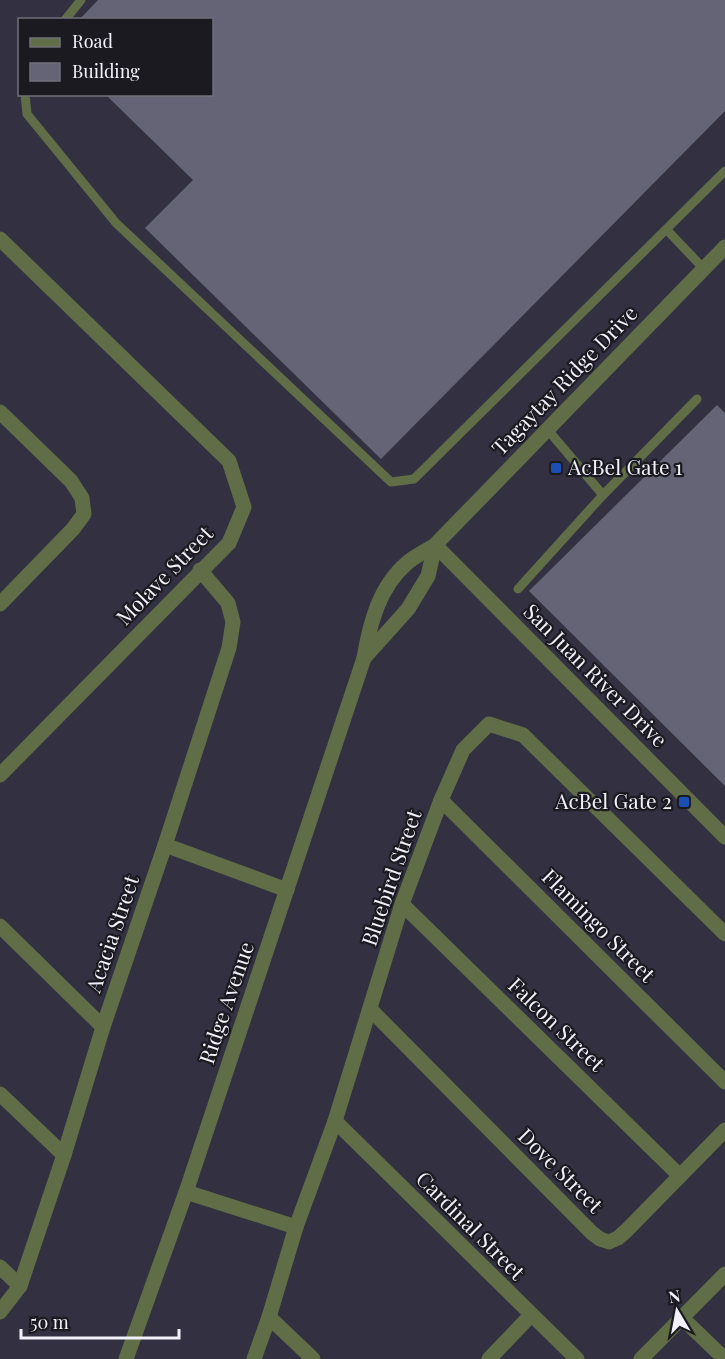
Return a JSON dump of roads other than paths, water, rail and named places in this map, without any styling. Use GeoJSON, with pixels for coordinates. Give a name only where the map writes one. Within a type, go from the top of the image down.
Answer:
{"type":"FeatureCollection","features":[{"type":"Feature","properties":{"kind":"street","name":"Molave Street"},"geometry":{"type":"LineString","coordinates":[[0,239],[229,461],[244,507],[229,543],[0,775]]}},
{"type":"Feature","properties":{"kind":"street","name":"Tagaytay Ridge Drive"},"geometry":{"type":"LineString","coordinates":[[364,658],[369,629],[382,594],[407,563],[435,545],[725,247]]}},
{"type":"Feature","properties":{"kind":"street"},"geometry":{"type":"LineString","coordinates":[[0,412],[71,481],[82,498],[84,514],[73,529],[0,604]]}},
{"type":"Feature","properties":{"kind":"street"},"geometry":{"type":"LineString","coordinates":[[364,658],[408,609],[428,576],[435,545]]}},
{"type":"Feature","properties":{"kind":"street","name":"San Juan River Drive"},"geometry":{"type":"LineString","coordinates":[[435,545],[725,837]]}},
{"type":"Feature","properties":{"kind":"street","name":"Acacia Street"},"geometry":{"type":"LineString","coordinates":[[0,1312],[20,1286],[229,648],[233,622],[228,603],[200,570]]}},
{"type":"Feature","properties":{"kind":"street","name":"Ridge Avenue"},"geometry":{"type":"LineString","coordinates":[[126,1359],[186,1192],[364,658]]}},
{"type":"Feature","properties":{"kind":"street","name":"Bluebird Street"},"geometry":{"type":"LineString","coordinates":[[254,1359],[296,1227],[335,1121],[402,904],[462,750],[489,724],[523,735],[725,934]]}},
{"type":"Feature","properties":{"kind":"street","name":"Flamingo Street"},"geometry":{"type":"LineString","coordinates":[[441,800],[725,1082]]}},
{"type":"Feature","properties":{"kind":"street"},"geometry":{"type":"LineString","coordinates":[[165,845],[287,890]]}},
{"type":"Feature","properties":{"kind":"street","name":"Falcon Street"},"geometry":{"type":"LineString","coordinates":[[402,904],[680,1176]]}},
{"type":"Feature","properties":{"kind":"street"},"geometry":{"type":"LineString","coordinates":[[0,926],[104,1027]]}},
{"type":"Feature","properties":{"kind":"street","name":"Dove Street"},"geometry":{"type":"LineString","coordinates":[[371,1010],[600,1239],[609,1242],[618,1238],[725,1130]]}},
{"type":"Feature","properties":{"kind":"street"},"geometry":{"type":"LineString","coordinates":[[0,1094],[64,1155]]}},
{"type":"Feature","properties":{"kind":"street","name":"Cardinal Street"},"geometry":{"type":"LineString","coordinates":[[335,1121],[577,1359]]}},
{"type":"Feature","properties":{"kind":"street"},"geometry":{"type":"LineString","coordinates":[[186,1192],[296,1227]]}},
{"type":"Feature","properties":{"kind":"street"},"geometry":{"type":"LineString","coordinates":[[0,1267],[20,1286]]}},
{"type":"Feature","properties":{"kind":"street"},"geometry":{"type":"LineString","coordinates":[[641,1359],[725,1274]]}},
{"type":"Feature","properties":{"kind":"street"},"geometry":{"type":"LineString","coordinates":[[489,1359],[531,1315]]}},
{"type":"Feature","properties":{"kind":"street"},"geometry":{"type":"LineString","coordinates":[[269,1317],[313,1359]]}},
{"type":"Feature","properties":{"kind":"street"},"geometry":{"type":"LineString","coordinates":[[681,1317],[725,1359]]}},
{"type":"Feature","properties":{"kind":"lane"},"geometry":{"type":"LineString","coordinates":[[67,18],[81,0]]}},
{"type":"Feature","properties":{"kind":"lane"},"geometry":{"type":"LineString","coordinates":[[25,96],[27,114],[116,223],[392,482],[414,479],[668,230],[725,171]]}},
{"type":"Feature","properties":{"kind":"lane"},"geometry":{"type":"LineString","coordinates":[[668,230],[704,268]]}},
{"type":"Feature","properties":{"kind":"lane"},"geometry":{"type":"LineString","coordinates":[[518,589],[603,495],[697,399]]}},
{"type":"Feature","properties":{"kind":"lane"},"geometry":{"type":"LineString","coordinates":[[547,429],[603,495]]}},
{"type":"Feature","properties":{"kind":"place","name":"AcBel Gate 1"},"geometry":{"type":"Point","coordinates":[556,468]}},
{"type":"Feature","properties":{"kind":"place","name":"AcBel Gate 2"},"geometry":{"type":"Point","coordinates":[684,802]}}]}
